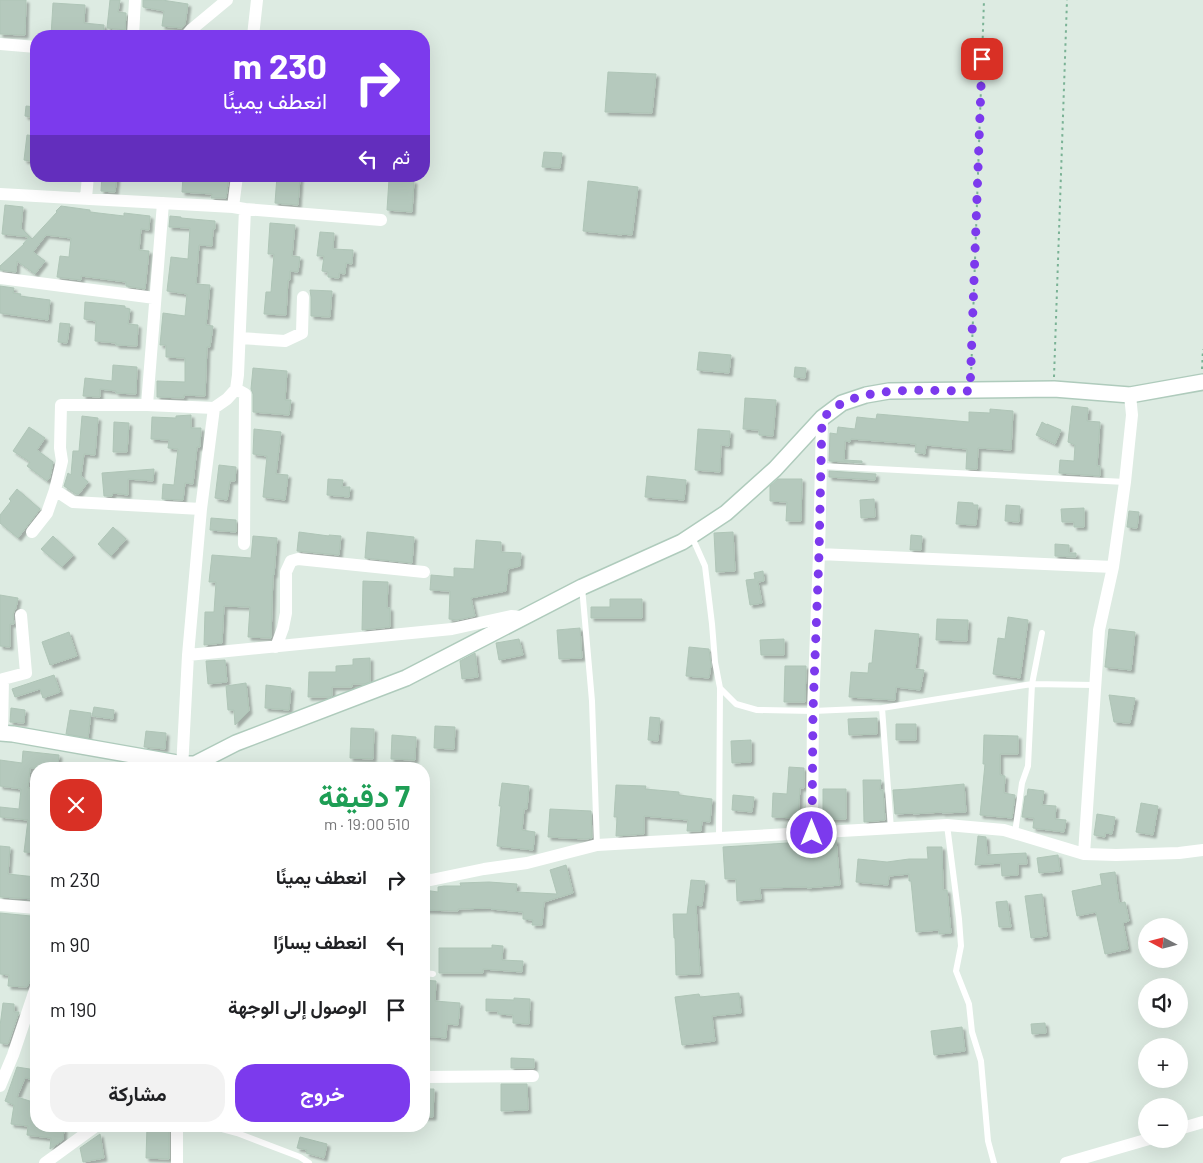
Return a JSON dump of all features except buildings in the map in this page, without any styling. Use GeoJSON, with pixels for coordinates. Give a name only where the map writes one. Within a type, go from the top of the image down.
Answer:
{"type":"FeatureCollection","features":[{"type":"Feature","properties":{"kind":"street"},"geometry":{"type":"LineString","coordinates":[[133,30],[135,0]]}},
{"type":"Feature","properties":{"kind":"street"},"geometry":{"type":"LineString","coordinates":[[191,30],[227,0]]}},
{"type":"Feature","properties":{"kind":"street"},"geometry":{"type":"LineString","coordinates":[[254,30],[257,0]]}},
{"type":"Feature","properties":{"kind":"street"},"geometry":{"type":"LineString","coordinates":[[0,44],[30,46]]}},
{"type":"Feature","properties":{"kind":"street"},"geometry":{"type":"LineString","coordinates":[[86,198],[87,182]]}},
{"type":"Feature","properties":{"kind":"street"},"geometry":{"type":"LineString","coordinates":[[32,532],[47,513],[62,461],[60,448],[61,405],[147,405],[214,408],[227,399],[236,389],[240,338],[239,208],[237,182]]}},
{"type":"Feature","properties":{"kind":"street"},"geometry":{"type":"LineString","coordinates":[[0,194],[239,208],[382,220]]}},
{"type":"Feature","properties":{"kind":"street"},"geometry":{"type":"LineString","coordinates":[[147,405],[163,203]]}},
{"type":"Feature","properties":{"kind":"street"},"geometry":{"type":"LineString","coordinates":[[0,278],[155,298]]}},
{"type":"Feature","properties":{"kind":"street"},"geometry":{"type":"LineString","coordinates":[[240,338],[285,341],[302,333],[303,297]]}},
{"type":"Feature","properties":{"kind":"street"},"geometry":{"type":"LineString","coordinates":[[199,762],[236,743],[406,678],[582,587],[682,542],[726,513],[775,469],[822,418],[842,403],[866,395],[888,391],[1054,389],[1130,395],[1202,382]]}},
{"type":"Feature","properties":{"kind":"street"},"geometry":{"type":"LineString","coordinates":[[236,389],[245,394],[244,544]]}},
{"type":"Feature","properties":{"kind":"street"},"geometry":{"type":"LineString","coordinates":[[1084,854],[1099,630],[1113,567],[1125,482],[1132,415],[1130,395]]}},
{"type":"Feature","properties":{"kind":"street"},"geometry":{"type":"LineString","coordinates":[[176,762],[201,509],[214,408]]}},
{"type":"Feature","properties":{"kind":"street"},"geometry":{"type":"LineString","coordinates":[[812,833],[813,711],[822,418]]}},
{"type":"Feature","properties":{"kind":"street"},"geometry":{"type":"LineString","coordinates":[[55,490],[73,502],[201,509]]}},
{"type":"Feature","properties":{"kind":"street"},"geometry":{"type":"LineString","coordinates":[[819,554],[1113,567]]}},
{"type":"Feature","properties":{"kind":"street"},"geometry":{"type":"LineString","coordinates":[[276,647],[286,613],[286,572],[291,561],[298,559],[424,572]]}},
{"type":"Feature","properties":{"kind":"street"},"geometry":{"type":"LineString","coordinates":[[21,614],[26,673],[3,679],[1,733],[156,762]]}},
{"type":"Feature","properties":{"kind":"street"},"geometry":{"type":"LineString","coordinates":[[188,655],[452,629],[511,616],[526,617]]}},
{"type":"Feature","properties":{"kind":"street"},"geometry":{"type":"LineString","coordinates":[[430,880],[527,863],[597,845],[947,825],[1004,830],[1084,854],[1178,853],[1203,850]]}},
{"type":"Feature","properties":{"kind":"street"},"geometry":{"type":"LineString","coordinates":[[0,905],[30,908]]}},
{"type":"Feature","properties":{"kind":"street"},"geometry":{"type":"LineString","coordinates":[[0,1086],[6,1055],[30,1000]]}},
{"type":"Feature","properties":{"kind":"street"},"geometry":{"type":"LineString","coordinates":[[430,1077],[533,1076]]}},
{"type":"Feature","properties":{"kind":"street"},"geometry":{"type":"LineString","coordinates":[[1188,1126],[1203,1122]]}},
{"type":"Feature","properties":{"kind":"street"},"geometry":{"type":"LineString","coordinates":[[45,1163],[88,1132]]}},
{"type":"Feature","properties":{"kind":"street"},"geometry":{"type":"LineString","coordinates":[[177,1132],[177,1163]]}},
{"type":"Feature","properties":{"kind":"street"},"geometry":{"type":"LineString","coordinates":[[1066,1163],[1138,1142]]}},
{"type":"Feature","properties":{"kind":"lane"},"geometry":{"type":"LineString","coordinates":[[821,466],[1125,482]]}},
{"type":"Feature","properties":{"kind":"lane"},"geometry":{"type":"LineString","coordinates":[[692,536],[705,566],[715,662],[720,688],[719,839]]}},
{"type":"Feature","properties":{"kind":"lane"},"geometry":{"type":"LineString","coordinates":[[582,587],[592,701],[597,845]]}},
{"type":"Feature","properties":{"kind":"lane"},"geometry":{"type":"LineString","coordinates":[[1015,833],[1022,783],[1028,766],[1032,684],[1042,633]]}},
{"type":"Feature","properties":{"kind":"lane"},"geometry":{"type":"LineString","coordinates":[[720,688],[736,704],[757,710],[813,711],[882,708],[1032,684],[1094,685]]}},
{"type":"Feature","properties":{"kind":"lane"},"geometry":{"type":"LineString","coordinates":[[882,708],[891,828]]}},
{"type":"Feature","properties":{"kind":"lane"},"geometry":{"type":"LineString","coordinates":[[947,825],[961,946],[956,971],[969,1004],[972,1032],[981,1061],[988,1141],[994,1163]]}},
{"type":"Feature","properties":{"kind":"lane"},"geometry":{"type":"LineString","coordinates":[[242,1132],[300,1157],[309,1163]]}},
{"type":"Feature","properties":{"kind":"path"},"geometry":{"type":"LineString","coordinates":[[970,391],[984,0]]}},
{"type":"Feature","properties":{"kind":"path"},"geometry":{"type":"LineString","coordinates":[[1054,389],[1066,0]]}},
{"type":"Feature","properties":{"kind":"path"},"geometry":{"type":"LineString","coordinates":[[1202,382],[1203,349]]}},
{"type":"Feature","properties":{"kind":"route"},"geometry":{"type":"LineString","coordinates":[[812,833],[813,711],[822,418],[842,403],[866,395],[888,391],[970,391],[982,59]]}}]}
